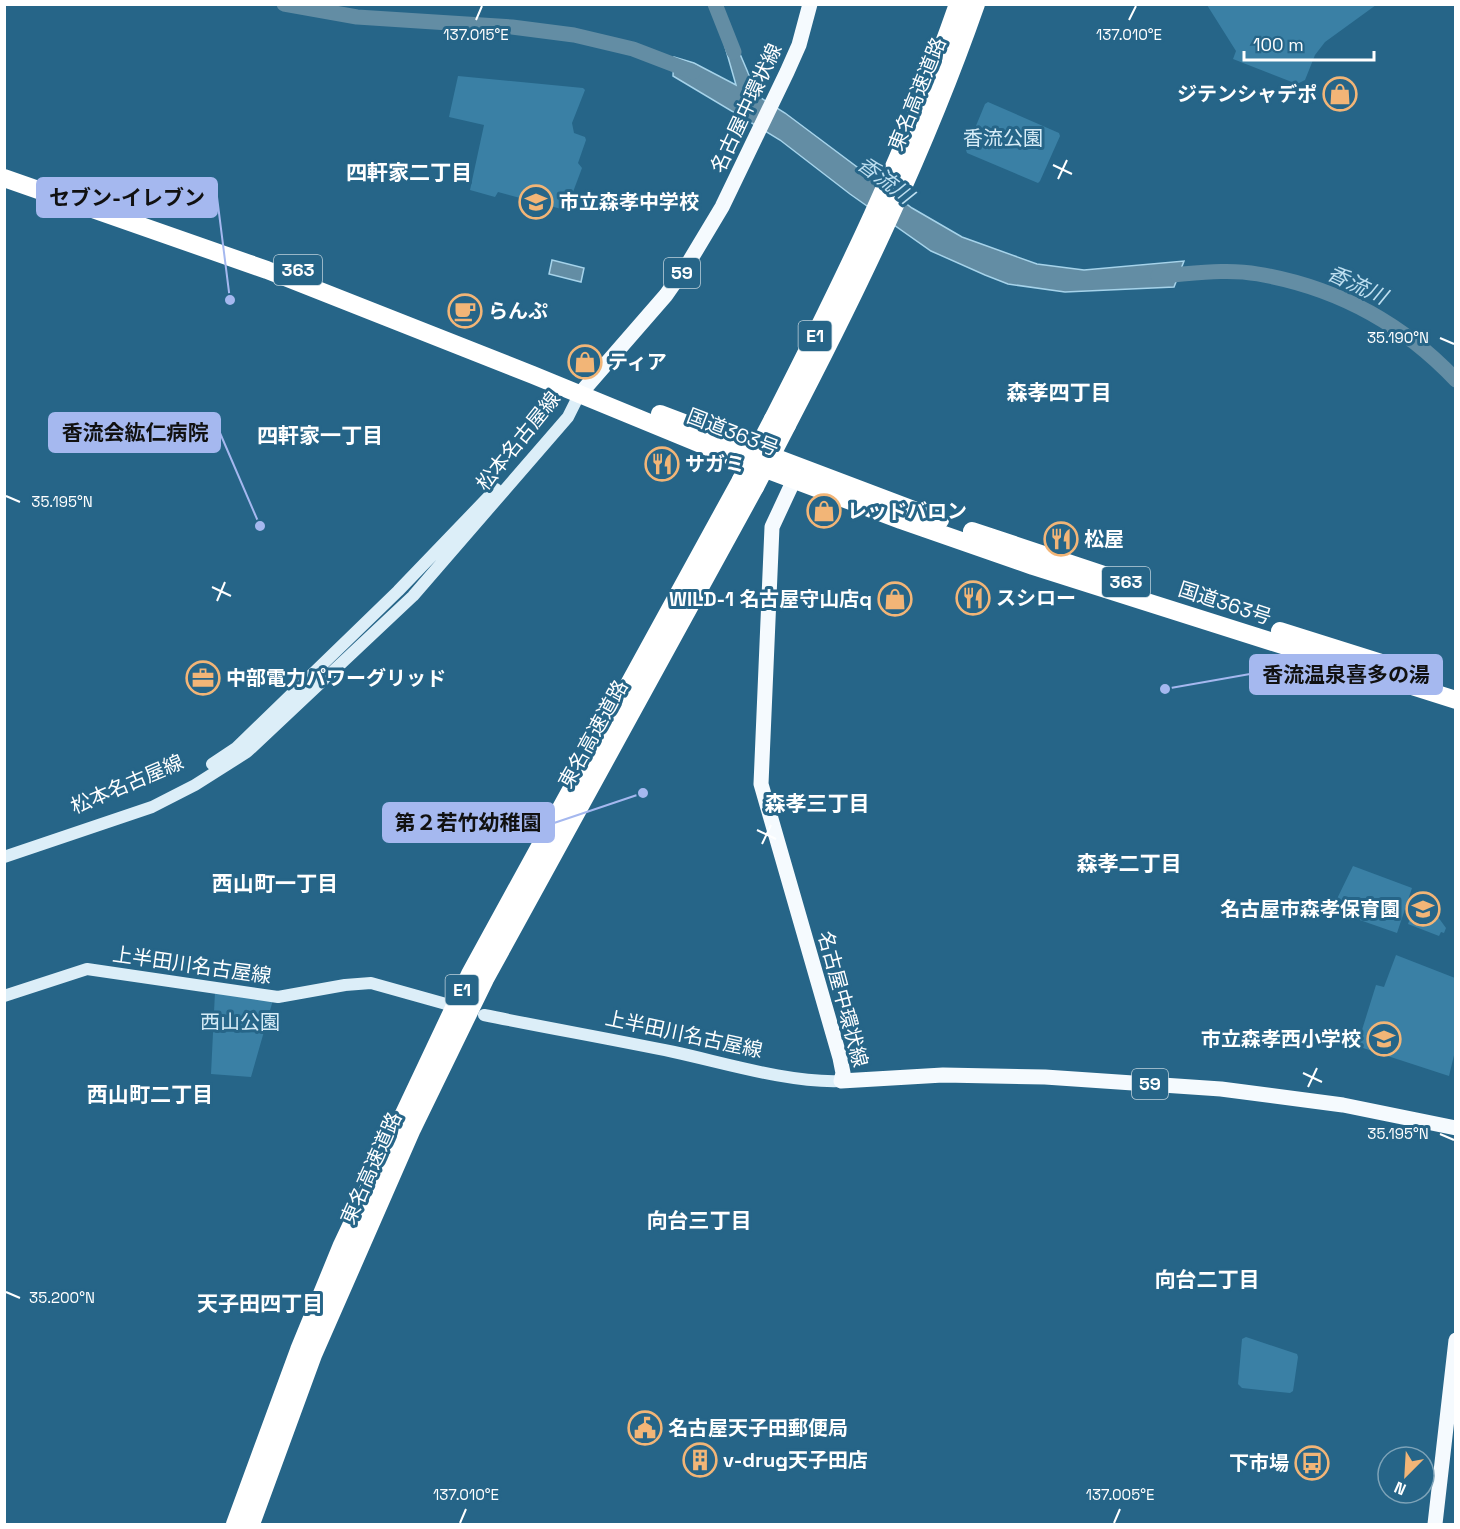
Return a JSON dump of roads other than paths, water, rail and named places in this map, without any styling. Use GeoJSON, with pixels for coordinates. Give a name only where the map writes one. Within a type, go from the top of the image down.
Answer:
{"type":"FeatureCollection","features":[{"type":"Feature","properties":{"kind":"highway","name":"東名高速道路"},"geometry":{"type":"LineString","coordinates":[[905,162],[925,95],[958,4]]}},
{"type":"Feature","properties":{"kind":"highway","name":"東名高速道路"},"geometry":{"type":"LineString","coordinates":[[251,1524],[318,1344],[412,1129],[485,979],[748,484],[864,256],[905,162],[941,99],[976,4]]}},
{"type":"Feature","properties":{"kind":"highway","name":"国道363号"},"geometry":{"type":"LineString","coordinates":[[4,167],[338,285],[506,352],[583,390]]}},
{"type":"Feature","properties":{"kind":"highway","name":"国道363号"},"geometry":{"type":"LineString","coordinates":[[4,178],[267,270],[583,390],[797,473],[901,520],[1033,566],[1455,700]]}},
{"type":"Feature","properties":{"kind":"highway","name":"国道363号"},"geometry":{"type":"LineString","coordinates":[[797,473],[1234,618],[1455,687]]}},
{"type":"Feature","properties":{"kind":"highway","name":"東名高速道路"},"geometry":{"type":"LineString","coordinates":[[235,1524],[295,1360],[342,1245],[470,974],[748,484]]}},
{"type":"Feature","properties":{"kind":"main road","name":"名古屋中環状線"},"geometry":{"type":"LineString","coordinates":[[583,390],[666,295],[722,207],[774,102],[799,45],[810,4]]}},
{"type":"Feature","properties":{"kind":"main road","name":"松本名古屋線"},"geometry":{"type":"LineString","coordinates":[[4,851],[98,821],[183,785],[236,748],[398,591],[502,483],[583,390]]}},
{"type":"Feature","properties":{"kind":"main road","name":"松本名古屋線"},"geometry":{"type":"LineString","coordinates":[[4,857],[152,807],[195,785],[247,752],[413,596],[568,417],[583,390]]}},
{"type":"Feature","properties":{"kind":"main road","name":"名古屋中環状線"},"geometry":{"type":"LineString","coordinates":[[797,473],[772,527],[761,784],[840,1058],[843,1073],[841,1081],[943,1075],[1046,1077],[1221,1089],[1343,1105],[1455,1128]]}},
{"type":"Feature","properties":{"kind":"main road","name":"上半田川名古屋線"},"geometry":{"type":"LineString","coordinates":[[4,996],[87,969],[278,997],[345,985],[371,983],[446,1004]]}},
{"type":"Feature","properties":{"kind":"main road","name":"上半田川名古屋線"},"geometry":{"type":"LineString","coordinates":[[484,1015],[589,1034],[782,1075],[841,1081]]}},
{"type":"Feature","properties":{"kind":"main road"},"geometry":{"type":"LineString","coordinates":[[1435,1524],[1455,1340]]}},
{"type":"Feature","properties":{"kind":"waterway","name":"香流川"},"geometry":{"type":"LineString","coordinates":[[284,4],[357,17],[512,27],[574,35],[633,49],[693,72]]}},
{"type":"Feature","properties":{"kind":"waterway"},"geometry":{"type":"LineString","coordinates":[[715,4],[734,52]]}},
{"type":"Feature","properties":{"kind":"waterway","name":"香流川"},"geometry":{"type":"LineString","coordinates":[[1158,276],[1246,272],[1314,288],[1366,310],[1390,325],[1413,341],[1456,380]]}},
{"type":"Feature","properties":{"kind":"place","name":"ジテンシャデポ"},"geometry":{"type":"Point","coordinates":[1340,94]}},
{"type":"Feature","properties":{"kind":"place","name":"市立森孝中学校"},"geometry":{"type":"Point","coordinates":[536,202]}},
{"type":"Feature","properties":{"kind":"place","name":"セブン-イレブン"},"geometry":{"type":"Point","coordinates":[230,300]}},
{"type":"Feature","properties":{"kind":"place","name":"らんぷ"},"geometry":{"type":"Point","coordinates":[465,311]}},
{"type":"Feature","properties":{"kind":"place","name":"ティア"},"geometry":{"type":"Point","coordinates":[585,362]}},
{"type":"Feature","properties":{"kind":"place","name":"サガミ"},"geometry":{"type":"Point","coordinates":[662,464]}},
{"type":"Feature","properties":{"kind":"place","name":"レッドバロン"},"geometry":{"type":"Point","coordinates":[824,511]}},
{"type":"Feature","properties":{"kind":"place","name":"香流会紘仁病院"},"geometry":{"type":"Point","coordinates":[260,526]}},
{"type":"Feature","properties":{"kind":"place","name":"松屋"},"geometry":{"type":"Point","coordinates":[1061,539]}},
{"type":"Feature","properties":{"kind":"place","name":"スシロー"},"geometry":{"type":"Point","coordinates":[973,598]}},
{"type":"Feature","properties":{"kind":"place","name":"WILD-1 名古屋守山店q"},"geometry":{"type":"Point","coordinates":[895,599]}},
{"type":"Feature","properties":{"kind":"place","name":"中部電力パワーグリッド"},"geometry":{"type":"Point","coordinates":[203,678]}},
{"type":"Feature","properties":{"kind":"place","name":"香流温泉喜多の湯"},"geometry":{"type":"Point","coordinates":[1165,689]}},
{"type":"Feature","properties":{"kind":"place","name":"第２若竹幼稚園"},"geometry":{"type":"Point","coordinates":[643,793]}},
{"type":"Feature","properties":{"kind":"place","name":"名古屋市森孝保育園"},"geometry":{"type":"Point","coordinates":[1423,909]}},
{"type":"Feature","properties":{"kind":"place","name":"市立森孝西小学校"},"geometry":{"type":"Point","coordinates":[1384,1039]}},
{"type":"Feature","properties":{"kind":"place","name":"名古屋天子田郵便局"},"geometry":{"type":"Point","coordinates":[645,1428]}},
{"type":"Feature","properties":{"kind":"place","name":"v-drug天子田店"},"geometry":{"type":"Point","coordinates":[700,1460]}},
{"type":"Feature","properties":{"kind":"place","name":"下市場"},"geometry":{"type":"Point","coordinates":[1312,1463]}},
{"type":"Feature","properties":{"kind":"district","name":"四軒家二丁目"},"geometry":{"type":"Point","coordinates":[409,173]}},
{"type":"Feature","properties":{"kind":"district","name":"森孝四丁目"},"geometry":{"type":"Point","coordinates":[1059,393]}},
{"type":"Feature","properties":{"kind":"district","name":"四軒家一丁目"},"geometry":{"type":"Point","coordinates":[320,436]}},
{"type":"Feature","properties":{"kind":"district","name":"森孝三丁目"},"geometry":{"type":"Point","coordinates":[817,804]}},
{"type":"Feature","properties":{"kind":"district","name":"森孝二丁目"},"geometry":{"type":"Point","coordinates":[1129,864]}},
{"type":"Feature","properties":{"kind":"district","name":"西山町一丁目"},"geometry":{"type":"Point","coordinates":[275,884]}},
{"type":"Feature","properties":{"kind":"district","name":"西山町二丁目"},"geometry":{"type":"Point","coordinates":[150,1095]}},
{"type":"Feature","properties":{"kind":"district","name":"向台三丁目"},"geometry":{"type":"Point","coordinates":[699,1221]}},
{"type":"Feature","properties":{"kind":"district","name":"向台二丁目"},"geometry":{"type":"Point","coordinates":[1207,1280]}},
{"type":"Feature","properties":{"kind":"district","name":"天子田四丁目"},"geometry":{"type":"Point","coordinates":[260,1304]}},
{"type":"Feature","properties":{"kind":"park label","name":"香流公園"},"geometry":{"type":"Point","coordinates":[1003,138]}},
{"type":"Feature","properties":{"kind":"park label","name":"西山公園"},"geometry":{"type":"Point","coordinates":[240,1022]}}]}
